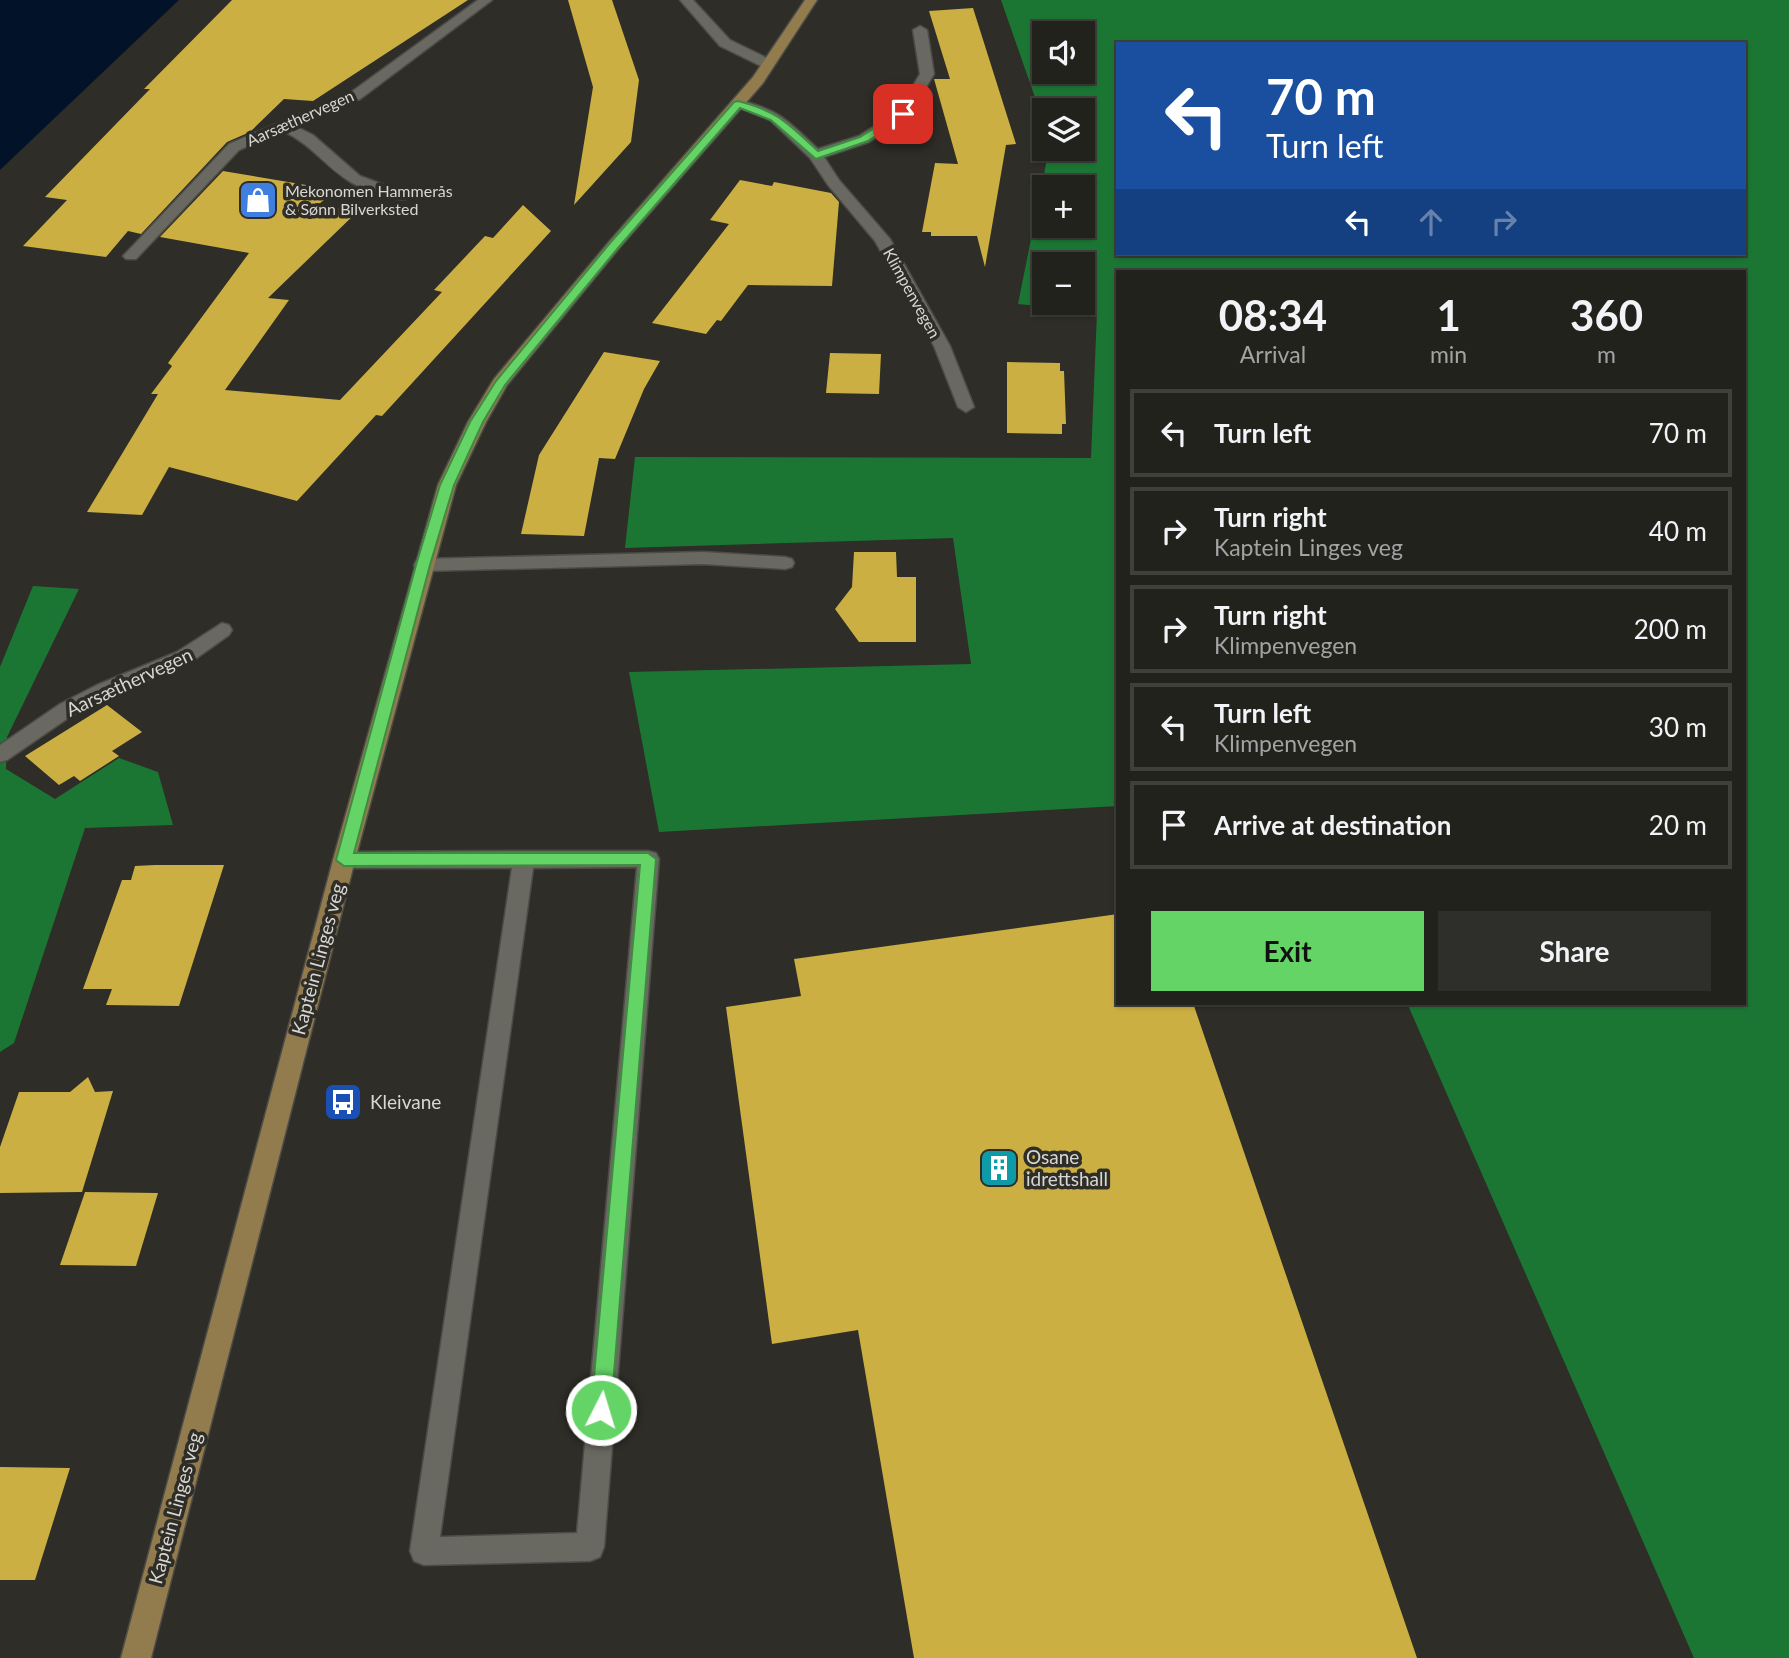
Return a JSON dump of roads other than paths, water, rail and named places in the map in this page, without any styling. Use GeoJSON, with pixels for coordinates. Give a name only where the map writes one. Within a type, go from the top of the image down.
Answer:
{"type":"FeatureCollection","features":[{"type":"Feature","properties":{"kind":"main road","name":"Kaptein Linges veg"},"geometry":{"type":"LineString","coordinates":[[136,1658],[344,860],[447,485],[477,422],[500,383],[605,256],[738,104],[811,0]]}},
{"type":"Feature","properties":{"kind":"street","name":"Aarsæthervegen"},"geometry":{"type":"LineString","coordinates":[[131,256],[234,147],[355,96],[486,0]]}},
{"type":"Feature","properties":{"kind":"street"},"geometry":{"type":"LineString","coordinates":[[686,0],[725,43],[768,64]]}},
{"type":"Feature","properties":{"kind":"street"},"geometry":{"type":"LineString","coordinates":[[816,155],[864,139],[903,114],[927,74],[920,30]]}},
{"type":"Feature","properties":{"kind":"street","name":"Klimpenvegen"},"geometry":{"type":"LineString","coordinates":[[738,104],[760,109],[775,117],[816,155],[833,182],[882,239],[897,262],[954,371],[966,407]]}},
{"type":"Feature","properties":{"kind":"street"},"geometry":{"type":"LineString","coordinates":[[283,126],[308,138],[355,179],[401,196]]}},
{"type":"Feature","properties":{"kind":"street"},"geometry":{"type":"LineString","coordinates":[[423,565],[703,558],[785,563]]}},
{"type":"Feature","properties":{"kind":"street","name":"Aarsæthervegen"},"geometry":{"type":"LineString","coordinates":[[0,755],[67,709],[104,690],[184,657],[222,631]]}},
{"type":"Feature","properties":{"kind":"street"},"geometry":{"type":"LineString","coordinates":[[344,860],[524,859],[648,859],[590,1547],[424,1551],[524,859]]}},
{"type":"Feature","properties":{"kind":"water"},"geometry":{"type":"Polygon","coordinates":[[[0,0],[179,0],[0,170],[0,0]]]}},
{"type":"Feature","properties":{"kind":"place","name":"Mekonomen Hammerås & Sønn Bilverksted"},"geometry":{"type":"Point","coordinates":[258,200]}},
{"type":"Feature","properties":{"kind":"place","name":"Kleivane"},"geometry":{"type":"Point","coordinates":[343,1102]}},
{"type":"Feature","properties":{"kind":"place","name":"Osane idrettshall"},"geometry":{"type":"Point","coordinates":[999,1168]}}]}
